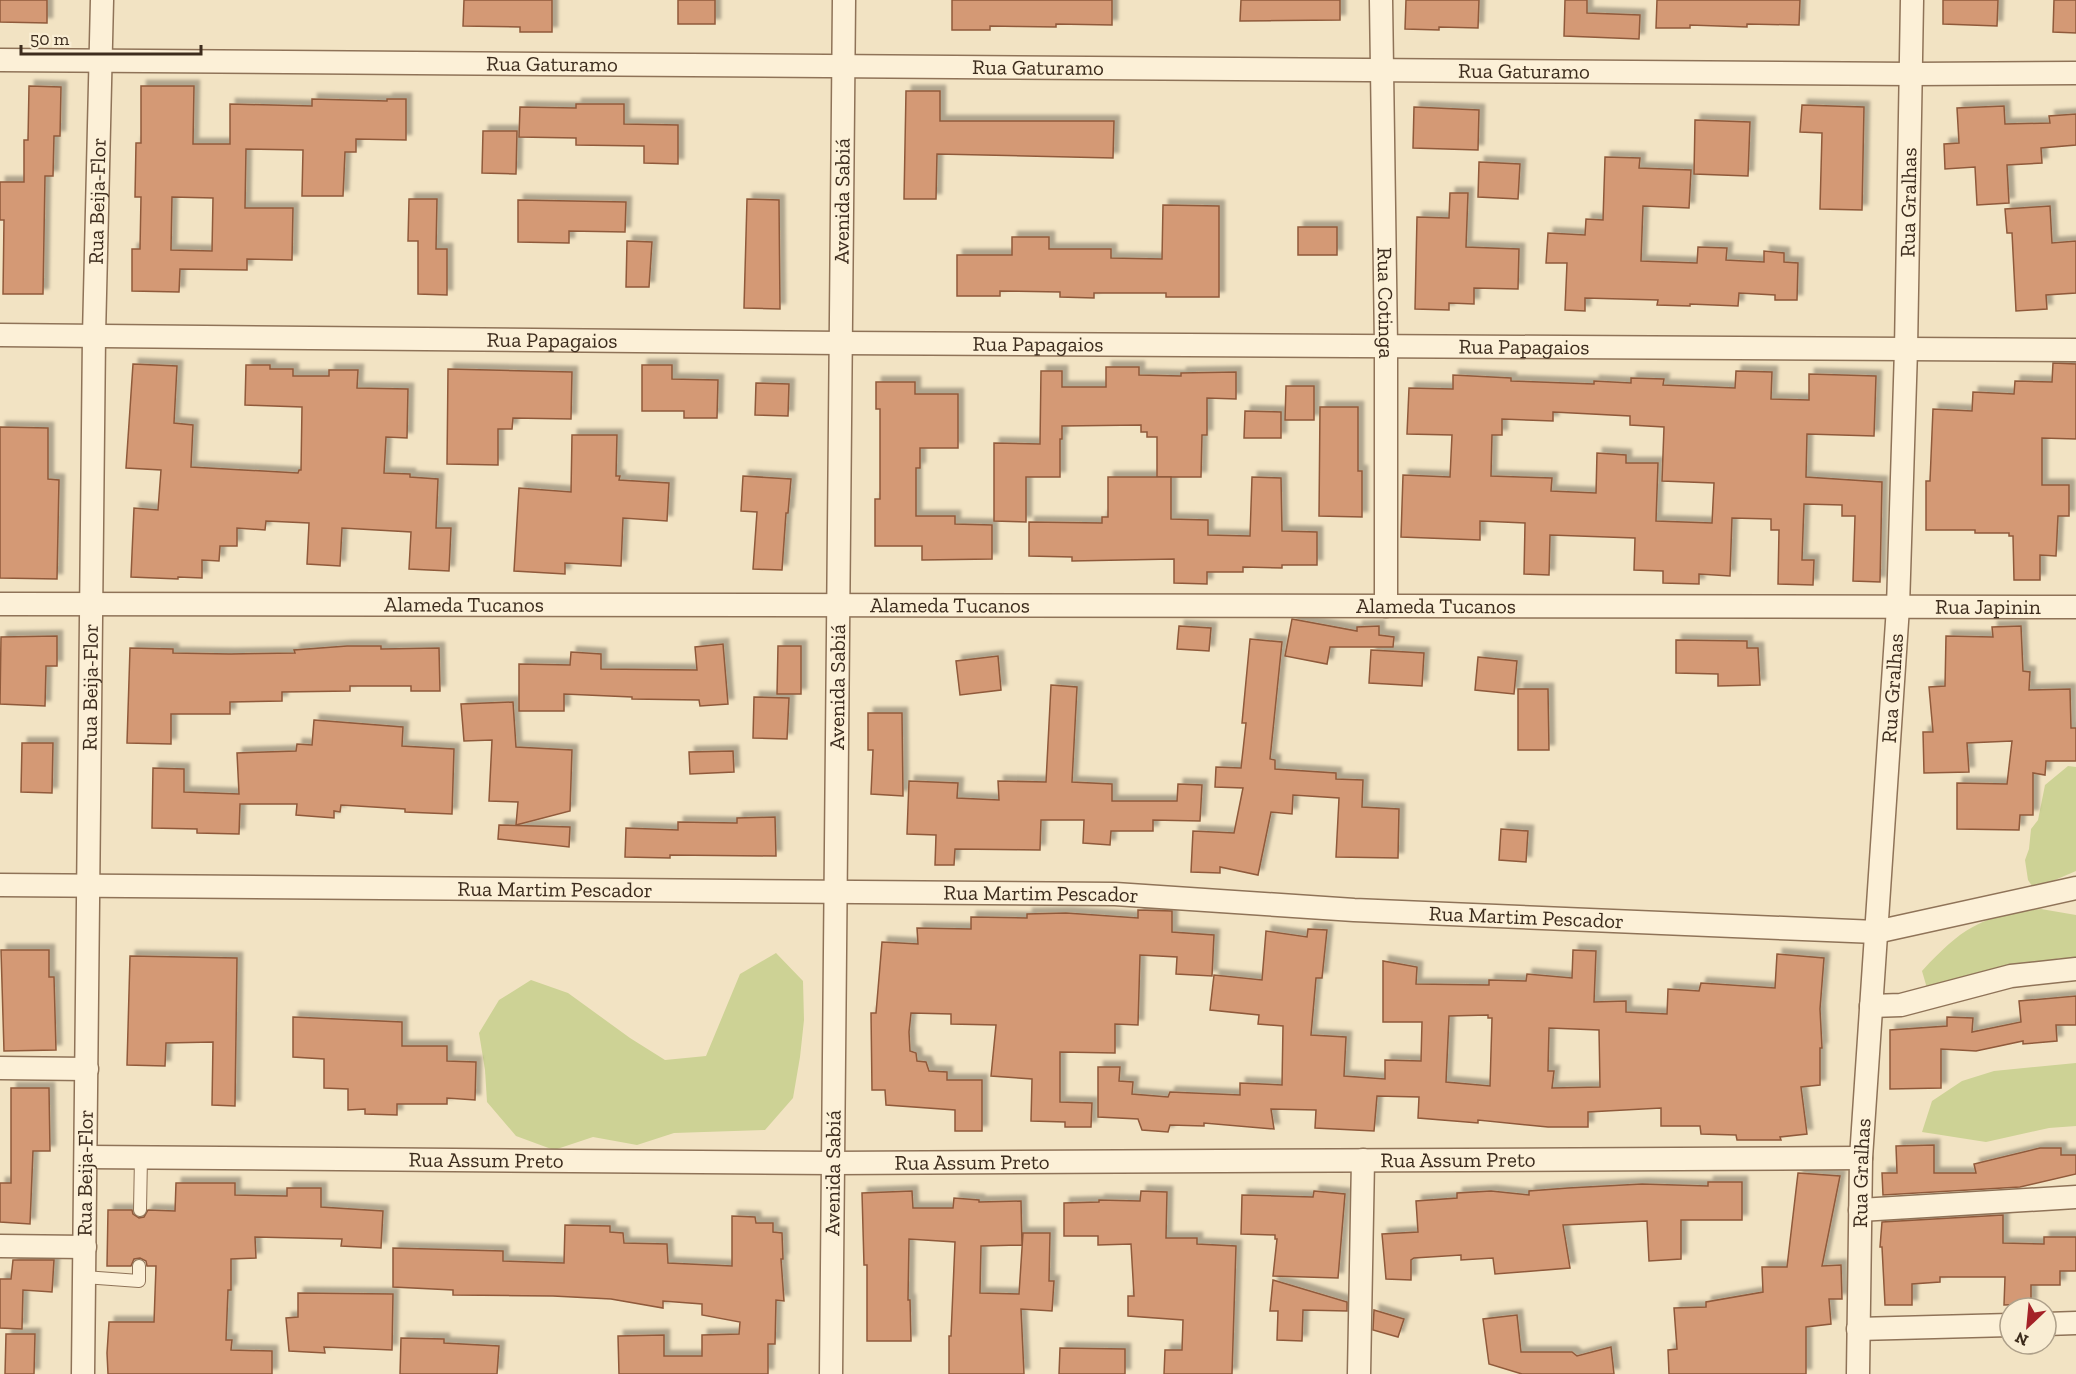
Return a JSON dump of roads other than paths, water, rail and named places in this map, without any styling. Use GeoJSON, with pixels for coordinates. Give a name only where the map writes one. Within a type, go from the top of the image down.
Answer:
{"type":"FeatureCollection","features":[{"type":"Feature","properties":{"kind":"street","name":"Rua Beija-Flor"},"geometry":{"type":"LineString","coordinates":[[83,1374],[93,604],[94,336],[102,0]]}},
{"type":"Feature","properties":{"kind":"street","name":"Avenida Sabiá"},"geometry":{"type":"LineString","coordinates":[[831,1374],[844,0]]}},
{"type":"Feature","properties":{"kind":"street","name":"Rua Cotinga"},"geometry":{"type":"LineString","coordinates":[[1381,0],[1386,345],[1386,606]]}},
{"type":"Feature","properties":{"kind":"street","name":"Rua Gralhas"},"geometry":{"type":"LineString","coordinates":[[1858,1374],[1861,1158],[1898,607],[1906,349],[1912,0]]}},
{"type":"Feature","properties":{"kind":"street","name":"Rua Gaturamo"},"geometry":{"type":"LineString","coordinates":[[0,60],[1382,68],[1912,74],[2076,73]]}},
{"type":"Feature","properties":{"kind":"street","name":"Rua Papagaios"},"geometry":{"type":"LineString","coordinates":[[0,335],[841,343],[2076,350]]}},
{"type":"Feature","properties":{"kind":"street","name":"Alameda Tucanos"},"geometry":{"type":"LineString","coordinates":[[0,604],[1898,607]]}},
{"type":"Feature","properties":{"kind":"street","name":"Rua Japinin"},"geometry":{"type":"LineString","coordinates":[[1898,607],[2076,607]]}},
{"type":"Feature","properties":{"kind":"street","name":"Rua Martim Pescador"},"geometry":{"type":"LineString","coordinates":[[0,885],[1115,894],[1354,910],[1876,932],[2076,888]]}},
{"type":"Feature","properties":{"kind":"street"},"geometry":{"type":"LineString","coordinates":[[1871,1006],[1901,1005],[2011,976],[2076,969]]}},
{"type":"Feature","properties":{"kind":"street"},"geometry":{"type":"LineString","coordinates":[[0,1068],[87,1069]]}},
{"type":"Feature","properties":{"kind":"street","name":"Rua Assum Preto"},"geometry":{"type":"LineString","coordinates":[[86,1157],[833,1163],[1861,1158]]}},
{"type":"Feature","properties":{"kind":"street"},"geometry":{"type":"LineString","coordinates":[[1359,1374],[1363,1160]]}},
{"type":"Feature","properties":{"kind":"street"},"geometry":{"type":"LineString","coordinates":[[1860,1210],[2076,1197]]}},
{"type":"Feature","properties":{"kind":"street"},"geometry":{"type":"LineString","coordinates":[[0,1246],[85,1247]]}},
{"type":"Feature","properties":{"kind":"street"},"geometry":{"type":"LineString","coordinates":[[2058,1324],[2076,1323]]}},
{"type":"Feature","properties":{"kind":"street"},"geometry":{"type":"LineString","coordinates":[[1858,1329],[1998,1325]]}},
{"type":"Feature","properties":{"kind":"lane"},"geometry":{"type":"LineString","coordinates":[[140,1210],[141,1157]]}},
{"type":"Feature","properties":{"kind":"lane"},"geometry":{"type":"LineString","coordinates":[[84,1277],[139,1281],[139,1266]]}}]}
